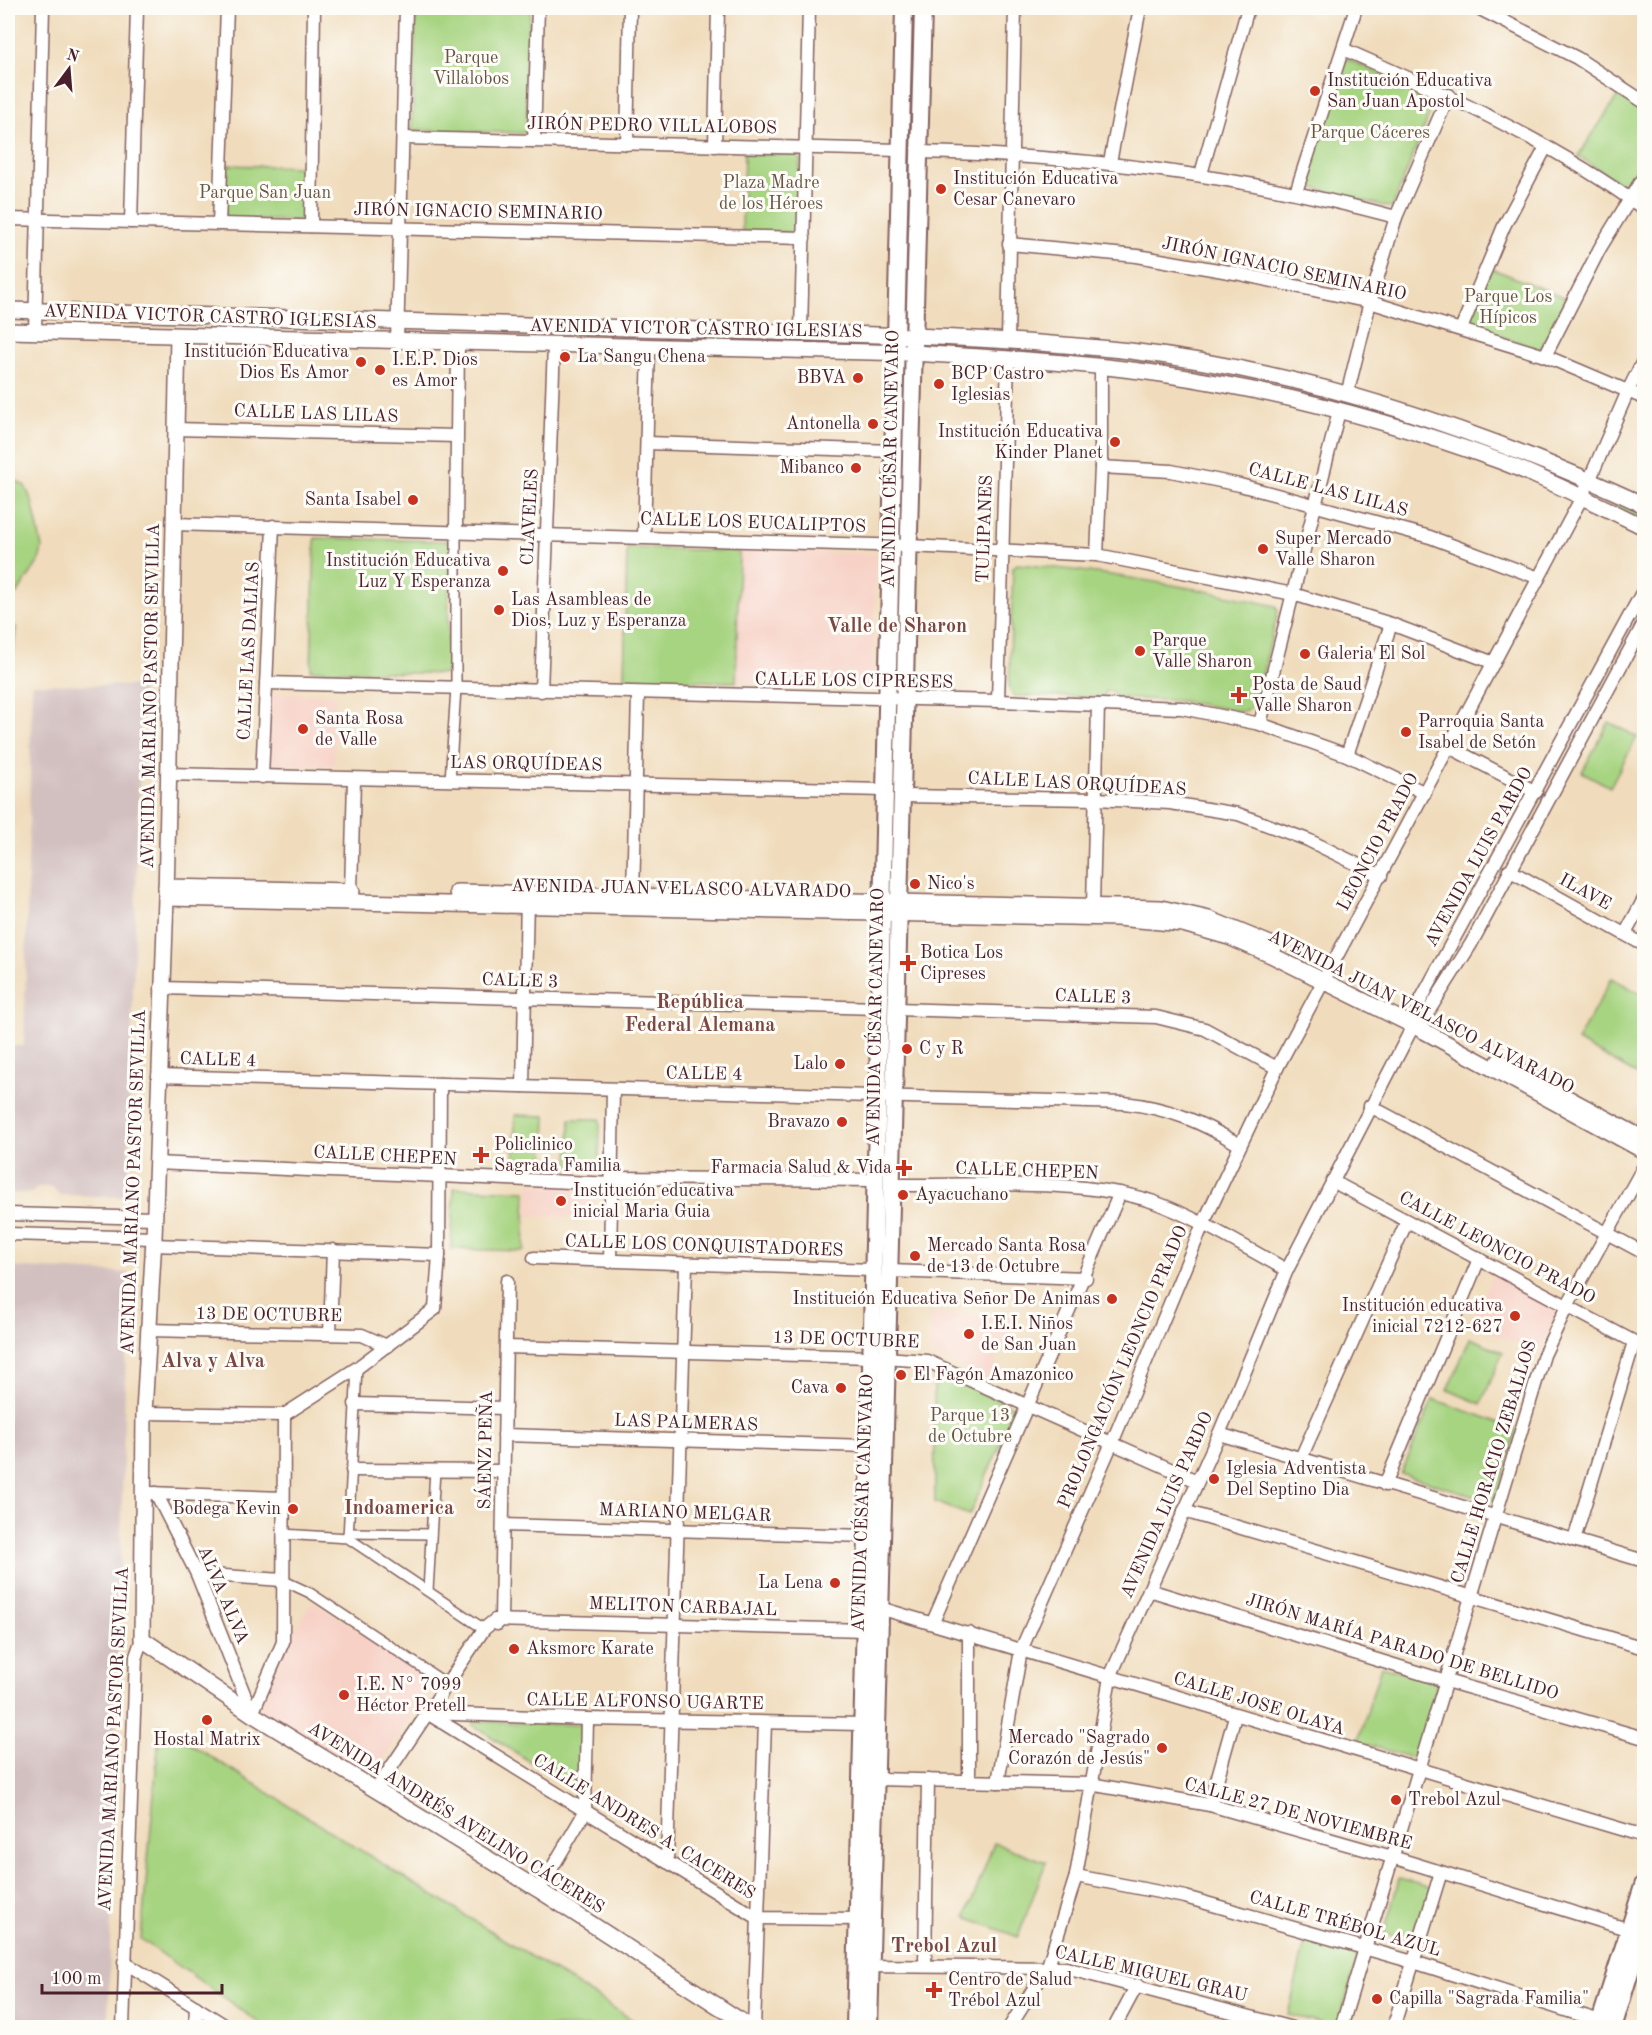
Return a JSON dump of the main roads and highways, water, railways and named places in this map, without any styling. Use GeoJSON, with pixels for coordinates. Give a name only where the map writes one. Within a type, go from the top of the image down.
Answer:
{"type":"FeatureCollection","features":[{"type":"Feature","properties":{"kind":"main road","name":"AVENIDA CÉSAR CANEVARO"},"geometry":{"type":"LineString","coordinates":[[883,1182],[894,1095],[896,1009],[884,790],[904,8]]}},
{"type":"Feature","properties":{"kind":"main road","name":"AVENIDA CÉSAR CANEVARO"},"geometry":{"type":"LineString","coordinates":[[855,2028],[864,1966],[876,1779],[872,1606],[883,1182],[877,1097],[878,1008],[902,796],[923,8]]}},
{"type":"Feature","properties":{"kind":"main road","name":"AVENIDA CÉSAR CANEVARO"},"geometry":{"type":"LineString","coordinates":[[869,2028],[858,1919],[864,1630],[872,1606],[866,1536],[867,1446],[879,1358]]}},
{"type":"Feature","properties":{"kind":"main road"},"geometry":{"type":"LineString","coordinates":[[1604,2026],[1637,1928],[1644,1883]]}},
{"type":"Feature","properties":{"kind":"place","name":"Institución Educativa San Juan Apostol"},"geometry":{"type":"Point","coordinates":[1315,91]}},
{"type":"Feature","properties":{"kind":"place","name":"Institución Educativa Cesar Canevaro"},"geometry":{"type":"Point","coordinates":[941,189]}},
{"type":"Feature","properties":{"kind":"place","name":"La Sangu Chena"},"geometry":{"type":"Point","coordinates":[565,357]}},
{"type":"Feature","properties":{"kind":"place","name":"Institución Educativa Dios Es Amor"},"geometry":{"type":"Point","coordinates":[361,362]}},
{"type":"Feature","properties":{"kind":"place","name":"I.E.P. Dios es Amor"},"geometry":{"type":"Point","coordinates":[380,370]}},
{"type":"Feature","properties":{"kind":"place","name":"BBVA"},"geometry":{"type":"Point","coordinates":[858,378]}},
{"type":"Feature","properties":{"kind":"place","name":"BCP Castro Iglesias"},"geometry":{"type":"Point","coordinates":[939,384]}},
{"type":"Feature","properties":{"kind":"place","name":"Antonella"},"geometry":{"type":"Point","coordinates":[873,424]}},
{"type":"Feature","properties":{"kind":"place","name":"Institución Educativa Kinder Planet"},"geometry":{"type":"Point","coordinates":[1115,442]}},
{"type":"Feature","properties":{"kind":"place","name":"Mibanco"},"geometry":{"type":"Point","coordinates":[856,468]}},
{"type":"Feature","properties":{"kind":"place","name":"Santa Isabel"},"geometry":{"type":"Point","coordinates":[413,500]}},
{"type":"Feature","properties":{"kind":"place","name":"Super Mercado Valle Sharon"},"geometry":{"type":"Point","coordinates":[1263,549]}},
{"type":"Feature","properties":{"kind":"place","name":"Institución Educativa Luz Y Esperanza"},"geometry":{"type":"Point","coordinates":[503,571]}},
{"type":"Feature","properties":{"kind":"place","name":"Las Asambleas de Dios, Luz y Esperanza"},"geometry":{"type":"Point","coordinates":[499,610]}},
{"type":"Feature","properties":{"kind":"place","name":"Parque Valle Sharon"},"geometry":{"type":"Point","coordinates":[1140,651]}},
{"type":"Feature","properties":{"kind":"place","name":"Galeria El Sol"},"geometry":{"type":"Point","coordinates":[1305,654]}},
{"type":"Feature","properties":{"kind":"place","name":"Posta de Saud Valle Sharon"},"geometry":{"type":"Point","coordinates":[1239,695]}},
{"type":"Feature","properties":{"kind":"place","name":"Santa Rosa de Valle"},"geometry":{"type":"Point","coordinates":[303,729]}},
{"type":"Feature","properties":{"kind":"place","name":"Parroquia Santa Isabel de Setón"},"geometry":{"type":"Point","coordinates":[1406,732]}},
{"type":"Feature","properties":{"kind":"place","name":"Nico's"},"geometry":{"type":"Point","coordinates":[915,884]}},
{"type":"Feature","properties":{"kind":"place","name":"Botica Los Cipreses"},"geometry":{"type":"Point","coordinates":[908,963]}},
{"type":"Feature","properties":{"kind":"place","name":"C y R"},"geometry":{"type":"Point","coordinates":[907,1049]}},
{"type":"Feature","properties":{"kind":"place","name":"Lalo"},"geometry":{"type":"Point","coordinates":[840,1064]}},
{"type":"Feature","properties":{"kind":"place","name":"Bravazo"},"geometry":{"type":"Point","coordinates":[842,1122]}},
{"type":"Feature","properties":{"kind":"place","name":"Policlinico Sagrada Familia"},"geometry":{"type":"Point","coordinates":[481,1155]}},
{"type":"Feature","properties":{"kind":"place","name":"Farmacia Salud & Vida"},"geometry":{"type":"Point","coordinates":[904,1168]}},
{"type":"Feature","properties":{"kind":"place","name":"Ayacuchano"},"geometry":{"type":"Point","coordinates":[903,1195]}},
{"type":"Feature","properties":{"kind":"place","name":"Institución educativa inicial Maria Guia"},"geometry":{"type":"Point","coordinates":[561,1201]}},
{"type":"Feature","properties":{"kind":"place","name":"Mercado Santa Rosa de 13 de Octubre"},"geometry":{"type":"Point","coordinates":[915,1256]}},
{"type":"Feature","properties":{"kind":"place","name":"Institución Educativa Señor De Animas"},"geometry":{"type":"Point","coordinates":[1112,1299]}},
{"type":"Feature","properties":{"kind":"place","name":"Institución educativa inicial 7212-627"},"geometry":{"type":"Point","coordinates":[1515,1316]}},
{"type":"Feature","properties":{"kind":"place","name":"I.E.I. Niños de San Juan"},"geometry":{"type":"Point","coordinates":[969,1334]}},
{"type":"Feature","properties":{"kind":"place","name":"El Fagón Amazonico"},"geometry":{"type":"Point","coordinates":[901,1375]}},
{"type":"Feature","properties":{"kind":"place","name":"Cava"},"geometry":{"type":"Point","coordinates":[841,1388]}},
{"type":"Feature","properties":{"kind":"place","name":"Iglesia Adventista Del Septino Dia"},"geometry":{"type":"Point","coordinates":[1214,1479]}},
{"type":"Feature","properties":{"kind":"place","name":"Bodega Kevin"},"geometry":{"type":"Point","coordinates":[293,1509]}},
{"type":"Feature","properties":{"kind":"place","name":"La Lena"},"geometry":{"type":"Point","coordinates":[835,1583]}},
{"type":"Feature","properties":{"kind":"place","name":"Aksmorc Karate"},"geometry":{"type":"Point","coordinates":[514,1649]}},
{"type":"Feature","properties":{"kind":"place","name":"I.E. N° 7099 Héctor Pretell"},"geometry":{"type":"Point","coordinates":[344,1695]}},
{"type":"Feature","properties":{"kind":"place","name":"Hostal Matrix"},"geometry":{"type":"Point","coordinates":[207,1720]}},
{"type":"Feature","properties":{"kind":"place","name":"Mercado \"Sagrado Corazón de Jesús\""},"geometry":{"type":"Point","coordinates":[1162,1748]}},
{"type":"Feature","properties":{"kind":"place","name":"Trebol Azul"},"geometry":{"type":"Point","coordinates":[1396,1800]}},
{"type":"Feature","properties":{"kind":"place","name":"Centro de Salud Trébol Azul"},"geometry":{"type":"Point","coordinates":[934,1990]}},
{"type":"Feature","properties":{"kind":"place","name":"Capilla \"Sagrada Familia\""},"geometry":{"type":"Point","coordinates":[1377,1999]}},
{"type":"Feature","properties":{"kind":"district","name":"Valle de Sharon"},"geometry":{"type":"Point","coordinates":[897,627]}},
{"type":"Feature","properties":{"kind":"district","name":"República Federal Alemana"},"geometry":{"type":"Point","coordinates":[700,1014]}},
{"type":"Feature","properties":{"kind":"district","name":"Alva y Alva"},"geometry":{"type":"Point","coordinates":[213,1362]}},
{"type":"Feature","properties":{"kind":"district","name":"Indoamerica"},"geometry":{"type":"Point","coordinates":[399,1509]}},
{"type":"Feature","properties":{"kind":"district","name":"Trebol Azul"},"geometry":{"type":"Point","coordinates":[944,1947]}},
{"type":"Feature","properties":{"kind":"park label","name":"Parque Villalobos"},"geometry":{"type":"Point","coordinates":[471,68]}},
{"type":"Feature","properties":{"kind":"park label","name":"Parque Cáceres"},"geometry":{"type":"Point","coordinates":[1370,133]}},
{"type":"Feature","properties":{"kind":"park label","name":"Parque San Juan"},"geometry":{"type":"Point","coordinates":[265,193]}},
{"type":"Feature","properties":{"kind":"park label","name":"Plaza Madre de los Héroes"},"geometry":{"type":"Point","coordinates":[771,193]}},
{"type":"Feature","properties":{"kind":"park label","name":"Parque Los Hípicos"},"geometry":{"type":"Point","coordinates":[1508,307]}},
{"type":"Feature","properties":{"kind":"park label","name":"Parque 13 de Octubre"},"geometry":{"type":"Point","coordinates":[970,1426]}}]}
